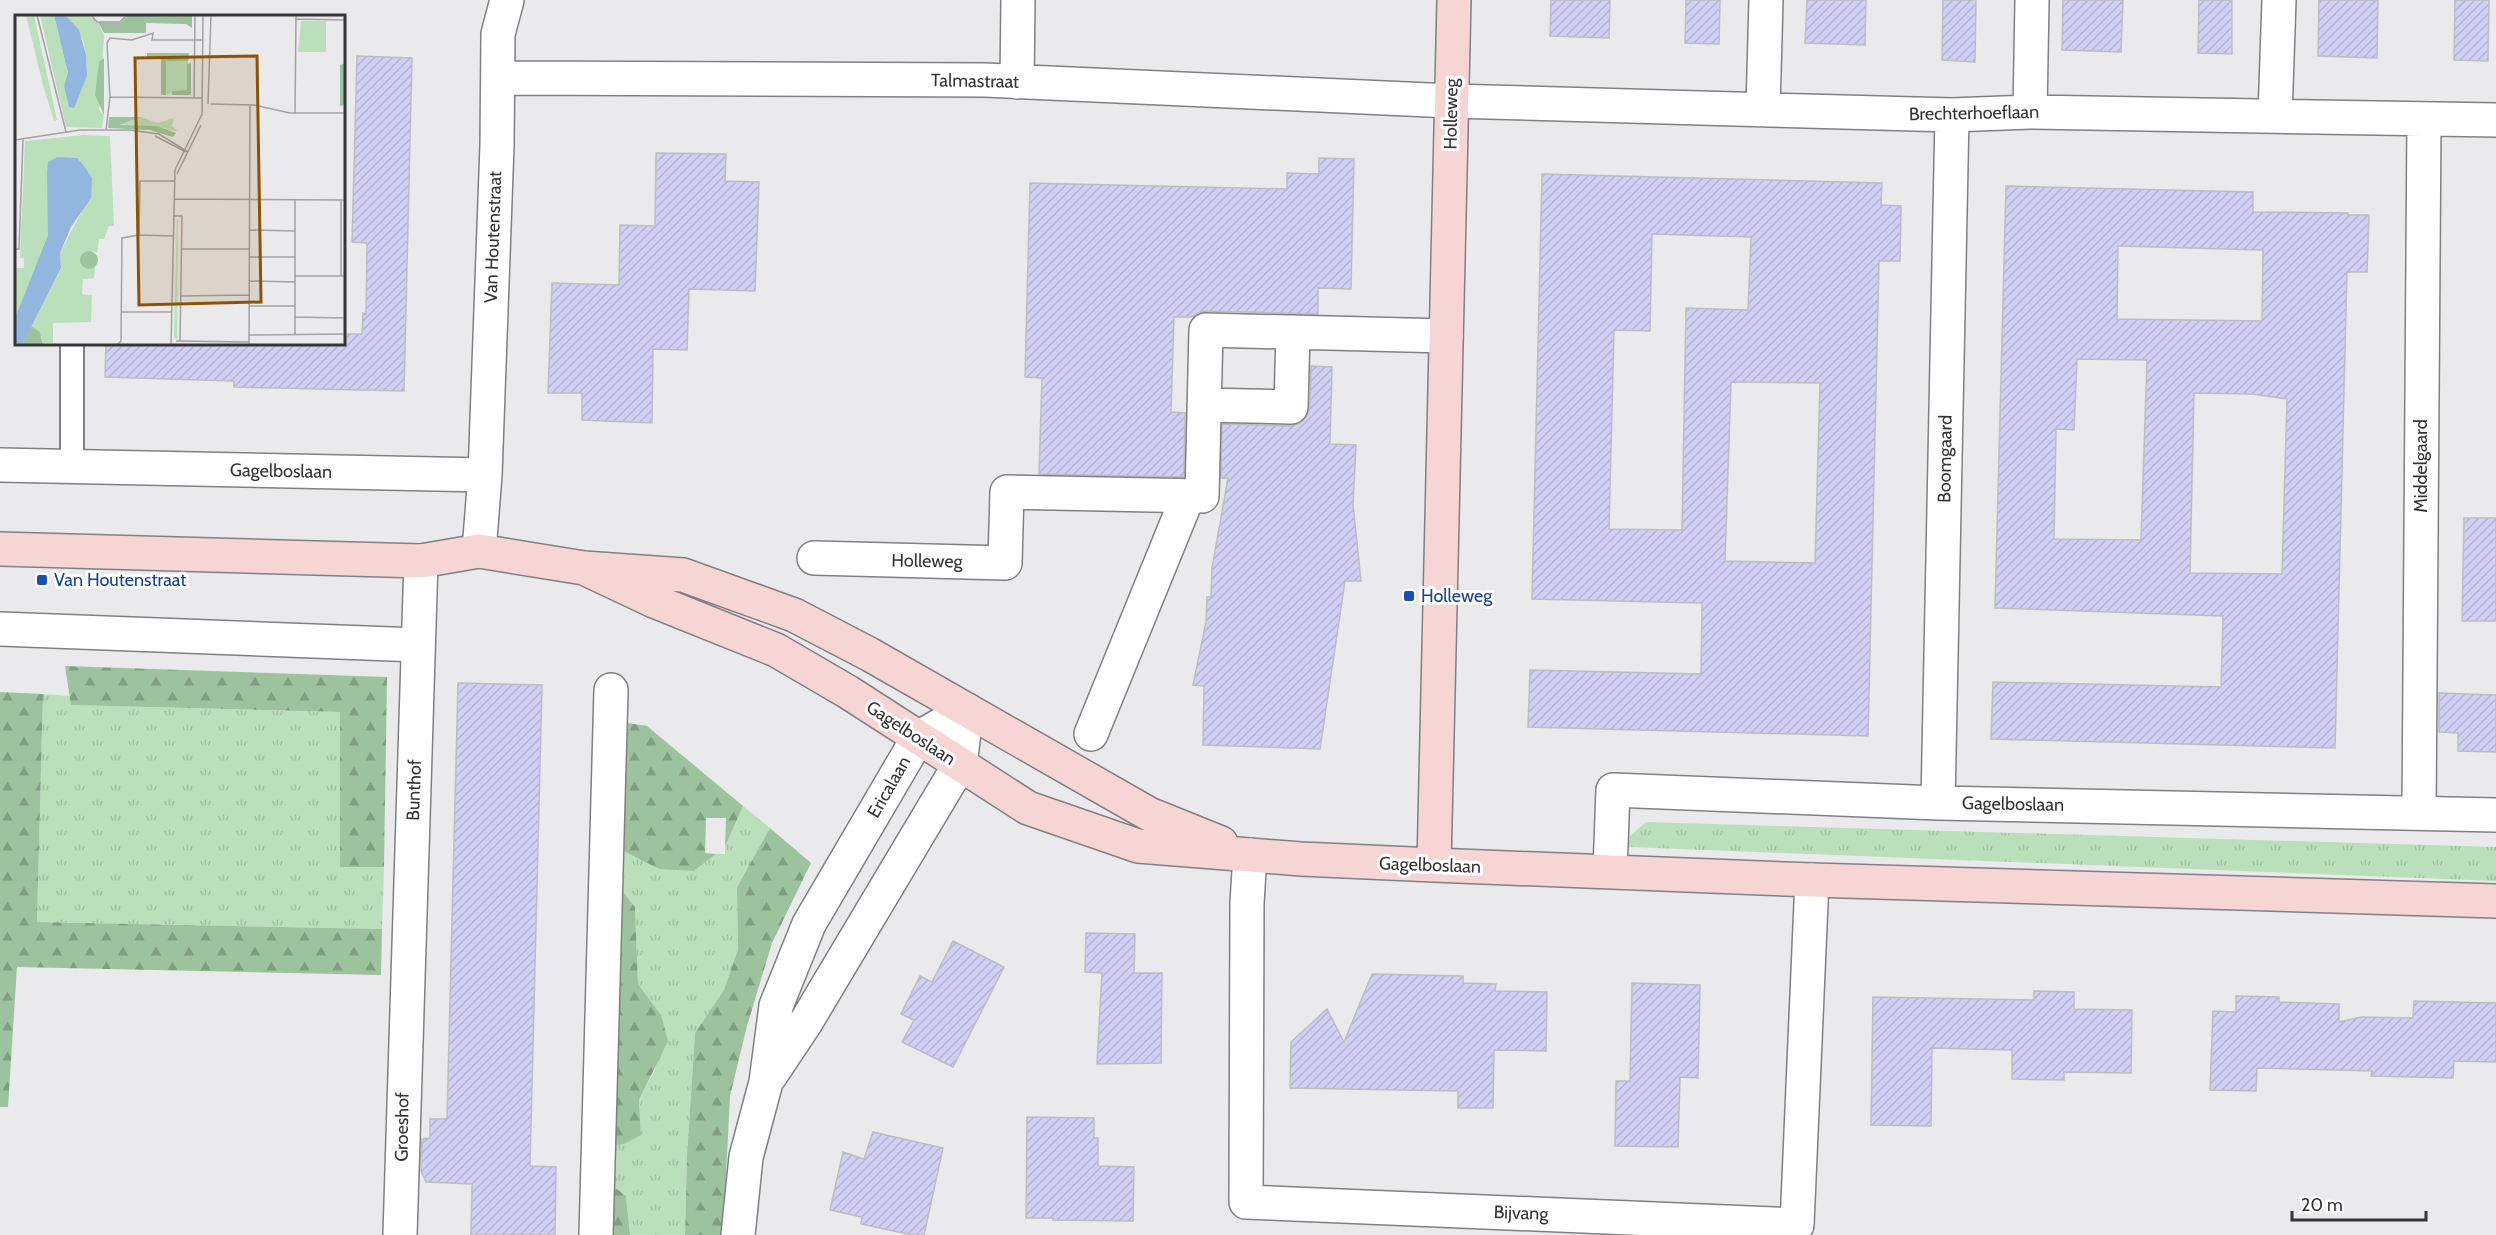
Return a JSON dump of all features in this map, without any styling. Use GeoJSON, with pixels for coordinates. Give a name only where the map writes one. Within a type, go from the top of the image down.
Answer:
{"type":"FeatureCollection","features":[{"type":"Feature","properties":{"kind":"street","name":"Van Houtenstraat"},"geometry":{"type":"LineString","coordinates":[[484,475],[499,78],[498,34],[507,0]]}},
{"type":"Feature","properties":{"kind":"street"},"geometry":{"type":"LineString","coordinates":[[1017,82],[1018,0]]}},
{"type":"Feature","properties":{"kind":"street","name":"Holleweg"},"geometry":{"type":"LineString","coordinates":[[1434,865],[1454,0]]}},
{"type":"Feature","properties":{"kind":"street"},"geometry":{"type":"LineString","coordinates":[[1763,109],[1766,0]]}},
{"type":"Feature","properties":{"kind":"street"},"geometry":{"type":"LineString","coordinates":[[2030,112],[2032,0]]}},
{"type":"Feature","properties":{"kind":"street"},"geometry":{"type":"LineString","coordinates":[[2275,116],[2279,0]]}},
{"type":"Feature","properties":{"kind":"street","name":"Talmastraat"},"geometry":{"type":"LineString","coordinates":[[499,78],[1017,82],[1452,101]]}},
{"type":"Feature","properties":{"kind":"street","name":"Brechterhoeflaan"},"geometry":{"type":"LineString","coordinates":[[1452,101],[1952,115],[2030,112],[2496,120]]}},
{"type":"Feature","properties":{"kind":"street","name":"Boomgaard"},"geometry":{"type":"LineString","coordinates":[[1938,803],[1952,115]]}},
{"type":"Feature","properties":{"kind":"street","name":"Middelgaard"},"geometry":{"type":"LineString","coordinates":[[2419,813],[2424,118]]}},
{"type":"Feature","properties":{"kind":"street"},"geometry":{"type":"LineString","coordinates":[[1090,734],[1188,496],[1202,496],[1206,330],[1446,336]]}},
{"type":"Feature","properties":{"kind":"street"},"geometry":{"type":"LineString","coordinates":[[1204,405],[1291,407],[1293,332]]}},
{"type":"Feature","properties":{"kind":"street","name":"Gagelboslaan"},"geometry":{"type":"LineString","coordinates":[[0,465],[484,475]]}},
{"type":"Feature","properties":{"kind":"street"},"geometry":{"type":"LineString","coordinates":[[479,552],[484,475]]}},
{"type":"Feature","properties":{"kind":"street","name":"Holleweg"},"geometry":{"type":"LineString","coordinates":[[814,558],[1005,562],[1007,492],[1188,496]]}},
{"type":"Feature","properties":{"kind":"street","name":"Gagelboslaan"},"geometry":{"type":"LineString","coordinates":[[0,549],[421,561],[479,552],[584,568],[682,575],[794,615],[869,654],[1149,814],[1250,855]]}},
{"type":"Feature","properties":{"kind":"street","name":"Bunthof"},"geometry":{"type":"LineString","coordinates":[[405,1020],[421,561]]}},
{"type":"Feature","properties":{"kind":"street","name":"Gagelboslaan"},"geometry":{"type":"LineString","coordinates":[[584,568],[654,601],[776,650],[848,692],[1028,808],[1138,846],[1250,855],[1434,865],[1812,880],[2496,901]]}},
{"type":"Feature","properties":{"kind":"street"},"geometry":{"type":"LineString","coordinates":[[0,629],[418,645]]}},
{"type":"Feature","properties":{"kind":"street"},"geometry":{"type":"LineString","coordinates":[[596,1235],[612,690]]}},
{"type":"Feature","properties":{"kind":"street","name":"Ericalaan"},"geometry":{"type":"LineString","coordinates":[[738,1235],[746,1157],[766,1082],[776,1006],[809,924],[918,738],[967,710]]}},
{"type":"Feature","properties":{"kind":"street","name":"Ericalaan"},"geometry":{"type":"LineString","coordinates":[[766,1082],[806,1022],[960,764],[967,710]]}},
{"type":"Feature","properties":{"kind":"street","name":"Gagelboslaan"},"geometry":{"type":"LineString","coordinates":[[1610,871],[1612,790],[1938,803],[2496,815]]}},
{"type":"Feature","properties":{"kind":"street","name":"Bijvang"},"geometry":{"type":"LineString","coordinates":[[1250,855],[1247,903],[1246,1202],[1797,1230],[1812,880]]}},
{"type":"Feature","properties":{"kind":"street","name":"Groeshof"},"geometry":{"type":"LineString","coordinates":[[400,1235],[405,1020]]}},
{"type":"Feature","properties":{"kind":"lane"},"geometry":{"type":"LineString","coordinates":[[72,345],[72,466]]}},
{"type":"Feature","properties":{"kind":"green space"},"geometry":{"type":"Polygon","coordinates":[[[65,666],[387,677],[384,867],[340,867],[340,712],[71,705],[65,666]]]}},
{"type":"Feature","properties":{"kind":"green space"},"geometry":{"type":"Polygon","coordinates":[[[0,692],[43,694],[37,922],[382,929],[381,975],[17,967],[8,1107],[0,1107],[0,692]]]}},
{"type":"Feature","properties":{"kind":"green space"},"geometry":{"type":"Polygon","coordinates":[[[43,694],[70,696],[72,705],[340,712],[340,866],[384,867],[382,929],[37,922],[43,694]]]}},
{"type":"Feature","properties":{"kind":"green space"},"geometry":{"type":"Polygon","coordinates":[[[615,721],[647,726],[743,806],[725,847],[726,818],[706,818],[705,853],[716,854],[694,871],[659,869],[612,845],[615,721]]]}},
{"type":"Feature","properties":{"kind":"green space"},"geometry":{"type":"Polygon","coordinates":[[[743,806],[770,828],[737,887],[738,949],[724,990],[695,1033],[687,1155],[685,1235],[630,1235],[626,1196],[604,1179],[604,1146],[641,1135],[639,1100],[655,1070],[661,1015],[638,984],[635,907],[611,876],[612,845],[694,871],[716,854],[725,854],[725,847],[743,806]]]}},
{"type":"Feature","properties":{"kind":"green space"},"geometry":{"type":"Polygon","coordinates":[[[1646,822],[2496,847],[2496,881],[1629,847],[1629,837],[1646,822]]]}},
{"type":"Feature","properties":{"kind":"green space"},"geometry":{"type":"Polygon","coordinates":[[[770,828],[811,863],[772,943],[747,1026],[730,1096],[723,1235],[685,1235],[687,1155],[695,1033],[724,990],[738,949],[737,887],[770,828]]]}},
{"type":"Feature","properties":{"kind":"green space"},"geometry":{"type":"Polygon","coordinates":[[[611,876],[635,907],[638,984],[661,1015],[668,1041],[639,1100],[641,1135],[624,1144],[604,1146],[611,876]]]}},
{"type":"Feature","properties":{"kind":"green space"},"geometry":{"type":"Polygon","coordinates":[[[604,1179],[626,1196],[630,1235],[602,1235],[604,1179]]]}},
{"type":"Feature","properties":{"kind":"building"},"geometry":{"type":"Polygon","coordinates":[[[1551,0],[1610,0],[1609,38],[1550,36],[1551,0]]]}},
{"type":"Feature","properties":{"kind":"building"},"geometry":{"type":"Polygon","coordinates":[[[1686,0],[1720,0],[1719,44],[1685,43],[1686,0]]]}},
{"type":"Feature","properties":{"kind":"building"},"geometry":{"type":"Polygon","coordinates":[[[1807,0],[1866,0],[1865,45],[1805,43],[1807,0]]]}},
{"type":"Feature","properties":{"kind":"building"},"geometry":{"type":"Polygon","coordinates":[[[1943,0],[1976,0],[1975,62],[1942,60],[1943,0]]]}},
{"type":"Feature","properties":{"kind":"building"},"geometry":{"type":"Polygon","coordinates":[[[2063,0],[2123,0],[2121,52],[2062,50],[2063,0]]]}},
{"type":"Feature","properties":{"kind":"building"},"geometry":{"type":"Polygon","coordinates":[[[2199,0],[2232,0],[2232,54],[2198,53],[2199,0]]]}},
{"type":"Feature","properties":{"kind":"building"},"geometry":{"type":"Polygon","coordinates":[[[2319,0],[2378,0],[2377,58],[2318,56],[2319,0]]]}},
{"type":"Feature","properties":{"kind":"building"},"geometry":{"type":"Polygon","coordinates":[[[2455,0],[2489,0],[2488,61],[2454,60],[2455,0]]]}},
{"type":"Feature","properties":{"kind":"building"},"geometry":{"type":"Polygon","coordinates":[[[357,56],[412,58],[404,391],[234,387],[234,381],[105,377],[106,345],[345,345],[345,334],[362,334],[363,313],[366,314],[367,243],[352,242],[357,56]]]}},
{"type":"Feature","properties":{"kind":"building"},"geometry":{"type":"Polygon","coordinates":[[[656,153],[726,154],[725,181],[759,182],[755,291],[689,289],[687,350],[653,349],[652,423],[582,420],[582,393],[548,393],[552,283],[619,285],[620,225],[655,226],[656,153]]]}},
{"type":"Feature","properties":{"kind":"building"},"geometry":{"type":"Polygon","coordinates":[[[1319,158],[1354,159],[1351,289],[1318,288],[1318,314],[1206,311],[1193,317],[1174,317],[1171,412],[1185,413],[1184,477],[1039,474],[1042,378],[1025,377],[1030,183],[1287,189],[1287,173],[1319,174],[1319,158]]]}},
{"type":"Feature","properties":{"kind":"building"},"geometry":{"type":"Polygon","coordinates":[[[1542,174],[1882,183],[1881,205],[1901,206],[1900,261],[1879,261],[1868,736],[1528,727],[1530,670],[1701,674],[1702,603],[1532,599],[1542,174]],[[1652,234],[1650,331],[1614,330],[1609,529],[1682,530],[1686,308],[1748,310],[1751,237],[1652,234]],[[1731,382],[1725,561],[1815,563],[1820,383],[1731,382]]]}},
{"type":"Feature","properties":{"kind":"building"},"geometry":{"type":"Polygon","coordinates":[[[2006,186],[2253,192],[2253,212],[2369,215],[2367,272],[2347,272],[2335,748],[1991,739],[1993,682],[2221,687],[2223,616],[1995,608],[2006,186]],[[2118,246],[2117,319],[2262,321],[2263,250],[2118,246]],[[2077,359],[2074,430],[2056,429],[2054,539],[2141,540],[2147,360],[2077,359]],[[2194,393],[2190,573],[2282,574],[2287,399],[2252,394],[2194,393]]]}},
{"type":"Feature","properties":{"kind":"building"},"geometry":{"type":"Polygon","coordinates":[[[1311,366],[1332,367],[1330,444],[1356,445],[1353,504],[1361,581],[1345,581],[1320,749],[1203,745],[1204,686],[1193,685],[1206,622],[1207,597],[1211,597],[1212,568],[1228,478],[1221,478],[1222,424],[1291,426],[1300,423],[1307,416],[1310,408],[1311,366]]]}},
{"type":"Feature","properties":{"kind":"building"},"geometry":{"type":"Polygon","coordinates":[[[2464,518],[2496,518],[2496,621],[2462,621],[2464,518]]]}},
{"type":"Feature","properties":{"kind":"building"},"geometry":{"type":"Polygon","coordinates":[[[458,683],[542,685],[530,1166],[556,1167],[555,1235],[471,1235],[472,1184],[426,1182],[421,1171],[422,1139],[430,1138],[430,1119],[447,1119],[458,683]]]}},
{"type":"Feature","properties":{"kind":"building"},"geometry":{"type":"Polygon","coordinates":[[[2439,693],[2496,695],[2496,752],[2458,751],[2458,733],[2439,732],[2439,693]]]}},
{"type":"Feature","properties":{"kind":"building"},"geometry":{"type":"Polygon","coordinates":[[[1086,933],[1135,934],[1134,973],[1162,973],[1161,1063],[1097,1064],[1102,973],[1085,972],[1086,933]]]}},
{"type":"Feature","properties":{"kind":"building"},"geometry":{"type":"Polygon","coordinates":[[[953,941],[1004,967],[953,1067],[902,1042],[914,1020],[901,1014],[920,976],[932,982],[953,941]]]}},
{"type":"Feature","properties":{"kind":"building"},"geometry":{"type":"Polygon","coordinates":[[[1372,974],[1463,976],[1463,983],[1496,984],[1495,991],[1547,992],[1546,1051],[1494,1050],[1493,1108],[1458,1108],[1458,1091],[1290,1088],[1291,1042],[1327,1009],[1344,1042],[1372,974]]]}},
{"type":"Feature","properties":{"kind":"building"},"geometry":{"type":"Polygon","coordinates":[[[1632,983],[1700,985],[1698,1078],[1680,1077],[1678,1147],[1615,1146],[1616,1081],[1630,1081],[1632,983]]]}},
{"type":"Feature","properties":{"kind":"building"},"geometry":{"type":"Polygon","coordinates":[[[2034,991],[2074,992],[2074,1009],[2132,1010],[2131,1073],[2064,1072],[2064,1080],[2012,1079],[2012,1050],[1932,1048],[1931,1126],[1871,1125],[1873,997],[2034,1000],[2034,991]]]}},
{"type":"Feature","properties":{"kind":"building"},"geometry":{"type":"Polygon","coordinates":[[[2236,996],[2279,997],[2279,1002],[2339,1004],[2339,1022],[2361,1017],[2413,1018],[2414,1001],[2496,1003],[2496,1062],[2454,1061],[2453,1078],[2371,1076],[2372,1071],[2257,1068],[2256,1091],[2210,1090],[2213,1011],[2236,1012],[2236,996]]]}},
{"type":"Feature","properties":{"kind":"building"},"geometry":{"type":"Polygon","coordinates":[[[1027,1117],[1094,1118],[1094,1138],[1098,1138],[1098,1166],[1134,1167],[1133,1221],[1026,1218],[1027,1117]]]}},
{"type":"Feature","properties":{"kind":"building"},"geometry":{"type":"Polygon","coordinates":[[[873,1132],[943,1148],[924,1235],[912,1235],[861,1224],[862,1217],[830,1210],[843,1152],[864,1159],[873,1132]]]}},
{"type":"Feature","properties":{"kind":"place","name":"Van Houtenstraat"},"geometry":{"type":"Point","coordinates":[42,580]}},
{"type":"Feature","properties":{"kind":"place","name":"Holleweg"},"geometry":{"type":"Point","coordinates":[1409,596]}}]}
